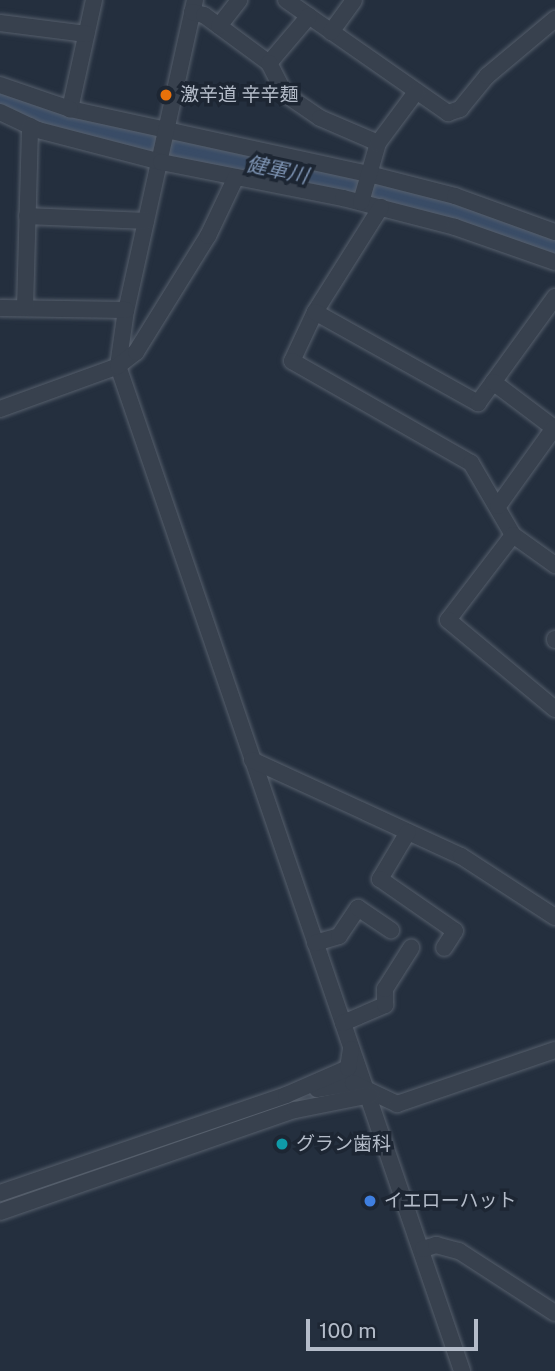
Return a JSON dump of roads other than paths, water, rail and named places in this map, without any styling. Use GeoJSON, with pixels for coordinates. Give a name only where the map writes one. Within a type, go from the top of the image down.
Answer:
{"type":"FeatureCollection","features":[{"type":"Feature","properties":{"kind":"street"},"geometry":{"type":"LineString","coordinates":[[70,109],[94,0]]}},
{"type":"Feature","properties":{"kind":"street"},"geometry":{"type":"LineString","coordinates":[[219,26],[239,0]]}},
{"type":"Feature","properties":{"kind":"street"},"geometry":{"type":"LineString","coordinates":[[286,0],[444,112],[455,112],[487,76],[555,19]]}},
{"type":"Feature","properties":{"kind":"street"},"geometry":{"type":"LineString","coordinates":[[331,32],[354,0]]}},
{"type":"Feature","properties":{"kind":"street"},"geometry":{"type":"LineString","coordinates":[[377,143],[320,118],[285,94],[269,63],[194,6],[126,310],[118,366],[315,943],[371,1095],[463,1371]]}},
{"type":"Feature","properties":{"kind":"street"},"geometry":{"type":"LineString","coordinates":[[269,63],[309,16]]}},
{"type":"Feature","properties":{"kind":"street"},"geometry":{"type":"LineString","coordinates":[[0,23],[86,34]]}},
{"type":"Feature","properties":{"kind":"street"},"geometry":{"type":"LineString","coordinates":[[0,85],[70,109],[166,133],[455,196],[555,232]]}},
{"type":"Feature","properties":{"kind":"street"},"geometry":{"type":"LineString","coordinates":[[361,202],[377,143],[416,92]]}},
{"type":"Feature","properties":{"kind":"street"},"geometry":{"type":"LineString","coordinates":[[0,112],[30,126],[161,162],[381,207],[555,262]]}},
{"type":"Feature","properties":{"kind":"street"},"geometry":{"type":"LineString","coordinates":[[25,308],[30,126]]}},
{"type":"Feature","properties":{"kind":"street"},"geometry":{"type":"LineString","coordinates":[[0,409],[118,366],[136,352],[208,236],[236,177]]}},
{"type":"Feature","properties":{"kind":"street"},"geometry":{"type":"LineString","coordinates":[[381,207],[315,312],[292,361],[471,463],[513,535],[555,565]]}},
{"type":"Feature","properties":{"kind":"street"},"geometry":{"type":"LineString","coordinates":[[27,216],[146,221]]}},
{"type":"Feature","properties":{"kind":"street"},"geometry":{"type":"LineString","coordinates":[[315,312],[478,403],[555,297]]}},
{"type":"Feature","properties":{"kind":"street"},"geometry":{"type":"LineString","coordinates":[[0,308],[126,310]]}},
{"type":"Feature","properties":{"kind":"street"},"geometry":{"type":"LineString","coordinates":[[493,382],[554,428],[498,506]]}},
{"type":"Feature","properties":{"kind":"street"},"geometry":{"type":"LineString","coordinates":[[513,535],[448,620],[555,709]]}},
{"type":"Feature","properties":{"kind":"street"},"geometry":{"type":"LineString","coordinates":[[252,760],[461,856],[555,917]]}},
{"type":"Feature","properties":{"kind":"street"},"geometry":{"type":"LineString","coordinates":[[408,832],[380,879],[455,931],[444,948]]}},
{"type":"Feature","properties":{"kind":"street"},"geometry":{"type":"LineString","coordinates":[[315,943],[339,936],[358,908],[391,929]]}},
{"type":"Feature","properties":{"kind":"street"},"geometry":{"type":"LineString","coordinates":[[343,1023],[385,1005],[384,989],[411,948]]}},
{"type":"Feature","properties":{"kind":"street"},"geometry":{"type":"LineString","coordinates":[[0,1193],[286,1095],[348,1068],[352,1046]]}},
{"type":"Feature","properties":{"kind":"street"},"geometry":{"type":"LineString","coordinates":[[286,1095],[353,1083],[371,1095],[397,1104],[555,1050]]}},
{"type":"Feature","properties":{"kind":"street"},"geometry":{"type":"LineString","coordinates":[[0,1212],[295,1110],[371,1095]]}},
{"type":"Feature","properties":{"kind":"street"},"geometry":{"type":"LineString","coordinates":[[423,1250],[436,1245],[459,1251],[555,1313]]}},
{"type":"Feature","properties":{"kind":"water","name":"健軍川"},"geometry":{"type":"Polygon","coordinates":[[[0,88],[354,173],[555,234],[555,258],[41,126],[0,109],[0,88]]]}},
{"type":"Feature","properties":{"kind":"place","name":"激辛道 辛辛麺"},"geometry":{"type":"Point","coordinates":[166,95]}},
{"type":"Feature","properties":{"kind":"place","name":"グラン歯科"},"geometry":{"type":"Point","coordinates":[282,1144]}},
{"type":"Feature","properties":{"kind":"place","name":"イエローハット"},"geometry":{"type":"Point","coordinates":[370,1201]}}]}
